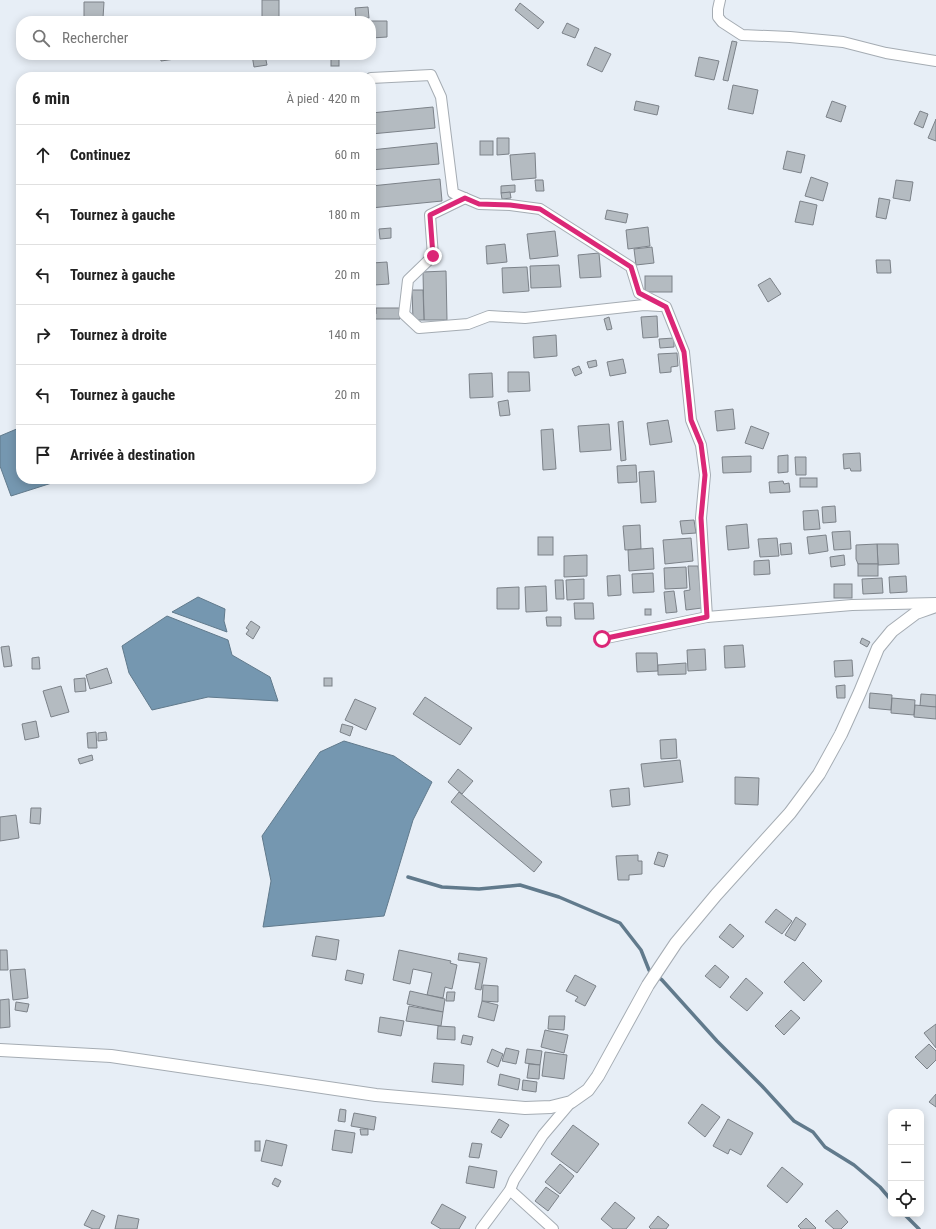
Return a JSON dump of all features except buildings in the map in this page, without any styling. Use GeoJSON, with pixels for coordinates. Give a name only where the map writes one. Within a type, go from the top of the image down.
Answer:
{"type":"FeatureCollection","features":[{"type":"Feature","properties":{"kind":"street"},"geometry":{"type":"LineString","coordinates":[[720,0],[718,17],[722,22],[742,35],[790,37],[843,42],[886,53],[936,61]]}},
{"type":"Feature","properties":{"kind":"street"},"geometry":{"type":"LineString","coordinates":[[376,78],[431,75],[441,97],[453,193],[479,204],[510,205],[540,209],[631,267],[639,293],[666,307],[684,352],[691,420],[701,444],[705,475],[701,518],[707,617]]}},
{"type":"Feature","properties":{"kind":"street"},"geometry":{"type":"LineString","coordinates":[[465,198],[430,215],[433,256],[408,280],[404,314],[419,328],[468,324],[489,316],[525,318],[644,305],[666,307]]}},
{"type":"Feature","properties":{"kind":"street"},"geometry":{"type":"LineString","coordinates":[[602,639],[707,617],[852,605],[936,605]]}},
{"type":"Feature","properties":{"kind":"street"},"geometry":{"type":"LineString","coordinates":[[481,1229],[510,1190],[514,1180],[543,1135],[571,1102],[588,1090],[598,1076],[648,985],[692,922],[790,813],[819,774],[841,734],[878,648],[892,631],[916,613],[936,605]]}},
{"type":"Feature","properties":{"kind":"street"},"geometry":{"type":"LineString","coordinates":[[0,1050],[111,1056],[376,1095],[525,1108],[551,1107],[571,1102]]}},
{"type":"Feature","properties":{"kind":"street"},"geometry":{"type":"LineString","coordinates":[[510,1190],[553,1229]]}},
{"type":"Feature","properties":{"kind":"water"},"geometry":{"type":"Polygon","coordinates":[[[16,429],[16,484],[49,484],[11,496],[0,466],[0,436],[16,429]]]}},
{"type":"Feature","properties":{"kind":"water"},"geometry":{"type":"Polygon","coordinates":[[[198,597],[225,609],[224,621],[227,632],[172,612],[198,597]]]}},
{"type":"Feature","properties":{"kind":"water"},"geometry":{"type":"Polygon","coordinates":[[[167,616],[228,640],[232,655],[270,677],[278,701],[208,697],[152,710],[129,673],[122,646],[167,616]]]}},
{"type":"Feature","properties":{"kind":"water"},"geometry":{"type":"Polygon","coordinates":[[[344,741],[394,756],[432,782],[413,820],[384,916],[263,927],[271,881],[262,836],[320,752],[344,741]]]}},
{"type":"Feature","properties":{"kind":"waterway"},"geometry":{"type":"LineString","coordinates":[[408,877],[442,887],[479,889],[520,885],[559,897],[620,923],[641,950],[649,970],[662,980],[717,1041],[762,1086],[794,1121],[813,1132],[825,1147],[854,1165],[880,1187],[888,1196]]}},
{"type":"Feature","properties":{"kind":"waterway"},"geometry":{"type":"LineString","coordinates":[[907,1217],[919,1229]]}},
{"type":"Feature","properties":{"kind":"route"},"geometry":{"type":"LineString","coordinates":[[433,256],[430,215],[465,198],[479,204],[510,205],[540,209],[631,267],[639,293],[666,307],[684,352],[690,398],[691,420],[701,444],[705,475],[701,518],[707,617],[602,639]]}}]}
